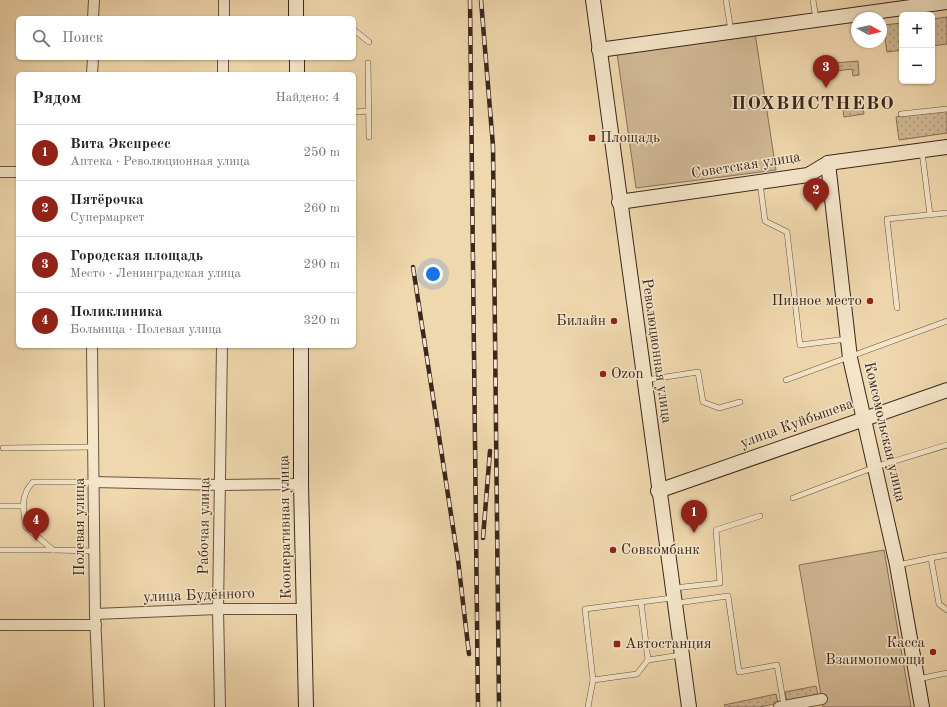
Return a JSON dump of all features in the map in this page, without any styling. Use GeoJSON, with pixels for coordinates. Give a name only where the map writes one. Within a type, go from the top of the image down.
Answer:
{"type":"FeatureCollection","features":[{"type":"Feature","properties":{"kind":"street"},"geometry":{"type":"LineString","coordinates":[[94,0],[94,16]]}},
{"type":"Feature","properties":{"kind":"street"},"geometry":{"type":"LineString","coordinates":[[224,0],[224,16]]}},
{"type":"Feature","properties":{"kind":"street"},"geometry":{"type":"LineString","coordinates":[[296,0],[296,16]]}},
{"type":"Feature","properties":{"kind":"street","name":"Революционная улица"},"geometry":{"type":"LineString","coordinates":[[592,0],[658,491],[689,707]]}},
{"type":"Feature","properties":{"kind":"street"},"geometry":{"type":"LineString","coordinates":[[599,50],[816,20],[898,6],[947,2]]}},
{"type":"Feature","properties":{"kind":"street"},"geometry":{"type":"LineString","coordinates":[[92,72],[93,60]]}},
{"type":"Feature","properties":{"kind":"street"},"geometry":{"type":"LineString","coordinates":[[223,60],[223,72]]}},
{"type":"Feature","properties":{"kind":"street"},"geometry":{"type":"LineString","coordinates":[[297,60],[297,72]]}},
{"type":"Feature","properties":{"kind":"street","name":"Советская улица"},"geometry":{"type":"LineString","coordinates":[[619,202],[808,175],[828,163],[947,147]]}},
{"type":"Feature","properties":{"kind":"street","name":"Комсомольская улица"},"geometry":{"type":"LineString","coordinates":[[828,163],[850,358],[897,565],[922,707]]}},
{"type":"Feature","properties":{"kind":"street"},"geometry":{"type":"LineString","coordinates":[[0,172],[16,172]]}},
{"type":"Feature","properties":{"kind":"street","name":"Полевая улица"},"geometry":{"type":"LineString","coordinates":[[92,348],[95,614],[98,707]]}},
{"type":"Feature","properties":{"kind":"street","name":"Рабочая улица"},"geometry":{"type":"LineString","coordinates":[[220,707],[218,609],[222,348]]}},
{"type":"Feature","properties":{"kind":"street","name":"Кооперативная улица"},"geometry":{"type":"LineString","coordinates":[[301,348],[301,484],[306,707]]}},
{"type":"Feature","properties":{"kind":"street","name":"улица Куйбышева"},"geometry":{"type":"LineString","coordinates":[[658,491],[863,418],[947,390]]}},
{"type":"Feature","properties":{"kind":"street"},"geometry":{"type":"LineString","coordinates":[[94,482],[221,485],[301,484]]}},
{"type":"Feature","properties":{"kind":"street","name":"улица Будённого"},"geometry":{"type":"LineString","coordinates":[[95,614],[218,609],[304,609]]}},
{"type":"Feature","properties":{"kind":"street"},"geometry":{"type":"LineString","coordinates":[[0,625],[96,625]]}},
{"type":"Feature","properties":{"kind":"street"},"geometry":{"type":"LineString","coordinates":[[782,707],[822,698]]}},
{"type":"Feature","properties":{"kind":"lane"},"geometry":{"type":"LineString","coordinates":[[726,0],[731,32]]}},
{"type":"Feature","properties":{"kind":"lane"},"geometry":{"type":"LineString","coordinates":[[814,0],[816,20]]}},
{"type":"Feature","properties":{"kind":"lane"},"geometry":{"type":"LineString","coordinates":[[356,32],[369,42]]}},
{"type":"Feature","properties":{"kind":"lane"},"geometry":{"type":"LineString","coordinates":[[368,63],[369,137]]}},
{"type":"Feature","properties":{"kind":"lane"},"geometry":{"type":"LineString","coordinates":[[901,114],[947,109]]}},
{"type":"Feature","properties":{"kind":"lane"},"geometry":{"type":"LineString","coordinates":[[356,112],[369,111]]}},
{"type":"Feature","properties":{"kind":"lane"},"geometry":{"type":"LineString","coordinates":[[922,151],[930,214]]}},
{"type":"Feature","properties":{"kind":"lane"},"geometry":{"type":"LineString","coordinates":[[760,182],[765,221],[787,232],[800,345],[847,339]]}},
{"type":"Feature","properties":{"kind":"lane"},"geometry":{"type":"LineString","coordinates":[[897,308],[887,219],[947,213]]}},
{"type":"Feature","properties":{"kind":"lane"},"geometry":{"type":"LineString","coordinates":[[786,380],[850,358],[947,321]]}},
{"type":"Feature","properties":{"kind":"lane"},"geometry":{"type":"LineString","coordinates":[[643,381],[698,372],[703,402],[719,408],[740,402]]}},
{"type":"Feature","properties":{"kind":"lane"},"geometry":{"type":"LineString","coordinates":[[793,498],[875,467],[947,445]]}},
{"type":"Feature","properties":{"kind":"lane"},"geometry":{"type":"LineString","coordinates":[[3,448],[94,447]]}},
{"type":"Feature","properties":{"kind":"lane"},"geometry":{"type":"LineString","coordinates":[[54,550],[26,527],[23,506],[26,489],[32,482],[94,482]]}},
{"type":"Feature","properties":{"kind":"lane"},"geometry":{"type":"LineString","coordinates":[[0,506],[23,506]]}},
{"type":"Feature","properties":{"kind":"lane"},"geometry":{"type":"LineString","coordinates":[[588,707],[593,680],[585,609],[641,602],[673,596],[720,583],[716,530],[760,516]]}},
{"type":"Feature","properties":{"kind":"lane"},"geometry":{"type":"LineString","coordinates":[[0,550],[95,551]]}},
{"type":"Feature","properties":{"kind":"lane"},"geometry":{"type":"LineString","coordinates":[[897,565],[947,555]]}},
{"type":"Feature","properties":{"kind":"lane"},"geometry":{"type":"LineString","coordinates":[[931,558],[939,604],[947,610]]}},
{"type":"Feature","properties":{"kind":"lane"},"geometry":{"type":"LineString","coordinates":[[673,596],[728,596],[739,672],[777,665],[782,707]]}},
{"type":"Feature","properties":{"kind":"lane"},"geometry":{"type":"LineString","coordinates":[[641,602],[648,660]]}},
{"type":"Feature","properties":{"kind":"lane"},"geometry":{"type":"LineString","coordinates":[[593,680],[637,674],[648,660],[681,655]]}},
{"type":"Feature","properties":{"kind":"lane"},"geometry":{"type":"LineString","coordinates":[[917,679],[947,673]]}},
{"type":"Feature","properties":{"kind":"shaded area"},"geometry":{"type":"Polygon","coordinates":[[[947,17],[947,44],[935,46],[935,19],[947,17]]]}},
{"type":"Feature","properties":{"kind":"shaded area"},"geometry":{"type":"Polygon","coordinates":[[[899,23],[899,50],[887,52],[887,25],[899,23]]]}},
{"type":"Feature","properties":{"kind":"shaded area"},"geometry":{"type":"Polygon","coordinates":[[[755,33],[776,170],[636,188],[617,53],[755,33]]]}},
{"type":"Feature","properties":{"kind":"shaded area"},"geometry":{"type":"Polygon","coordinates":[[[858,61],[859,75],[853,76],[852,69],[836,71],[835,63],[858,61]]]}},
{"type":"Feature","properties":{"kind":"shaded area"},"geometry":{"type":"Polygon","coordinates":[[[862,101],[864,114],[844,117],[843,110],[857,108],[856,102],[862,101]]]}},
{"type":"Feature","properties":{"kind":"shaded area"},"geometry":{"type":"Polygon","coordinates":[[[947,111],[947,133],[899,140],[896,117],[947,111]]]}},
{"type":"Feature","properties":{"kind":"shaded area"},"geometry":{"type":"Polygon","coordinates":[[[884,550],[911,707],[823,707],[799,565],[884,550]]]}},
{"type":"Feature","properties":{"kind":"shaded area"},"geometry":{"type":"Polygon","coordinates":[[[816,686],[818,695],[787,701],[785,692],[816,686]]]}},
{"type":"Feature","properties":{"kind":"shaded area"},"geometry":{"type":"Polygon","coordinates":[[[776,694],[778,703],[760,707],[725,707],[724,705],[776,694]]]}},
{"type":"Feature","properties":{"kind":"railway"},"geometry":{"type":"LineString","coordinates":[[470,0],[478,707]]}},
{"type":"Feature","properties":{"kind":"railway"},"geometry":{"type":"LineString","coordinates":[[481,0],[493,146],[499,707]]}},
{"type":"Feature","properties":{"kind":"railway"},"geometry":{"type":"LineString","coordinates":[[413,267],[458,560],[469,654]]}},
{"type":"Feature","properties":{"kind":"railway"},"geometry":{"type":"LineString","coordinates":[[483,538],[490,451]]}},
{"type":"Feature","properties":{"kind":"place","name":"Городская площадь"},"geometry":{"type":"Point","coordinates":[826,88]}},
{"type":"Feature","properties":{"kind":"place","name":"Площадь"},"geometry":{"type":"Point","coordinates":[592,138]}},
{"type":"Feature","properties":{"kind":"place","name":"Пятёрочка"},"geometry":{"type":"Point","coordinates":[816,211]}},
{"type":"Feature","properties":{"kind":"place","name":"Пивное место"},"geometry":{"type":"Point","coordinates":[870,301]}},
{"type":"Feature","properties":{"kind":"place","name":"Билайн"},"geometry":{"type":"Point","coordinates":[614,321]}},
{"type":"Feature","properties":{"kind":"place","name":"Ozon"},"geometry":{"type":"Point","coordinates":[603,374]}},
{"type":"Feature","properties":{"kind":"place","name":"Вита Экспресс"},"geometry":{"type":"Point","coordinates":[694,533]}},
{"type":"Feature","properties":{"kind":"place","name":"Поликлиника"},"geometry":{"type":"Point","coordinates":[36,541]}},
{"type":"Feature","properties":{"kind":"place","name":"Совкомбанк"},"geometry":{"type":"Point","coordinates":[613,550]}},
{"type":"Feature","properties":{"kind":"place","name":"Автостанция"},"geometry":{"type":"Point","coordinates":[617,644]}},
{"type":"Feature","properties":{"kind":"place","name":"Касса Взаимопомощи"},"geometry":{"type":"Point","coordinates":[933,652]}},
{"type":"Feature","properties":{"kind":"district","name":"ПОХВИСТНЕВО"},"geometry":{"type":"Point","coordinates":[813,104]}}]}
